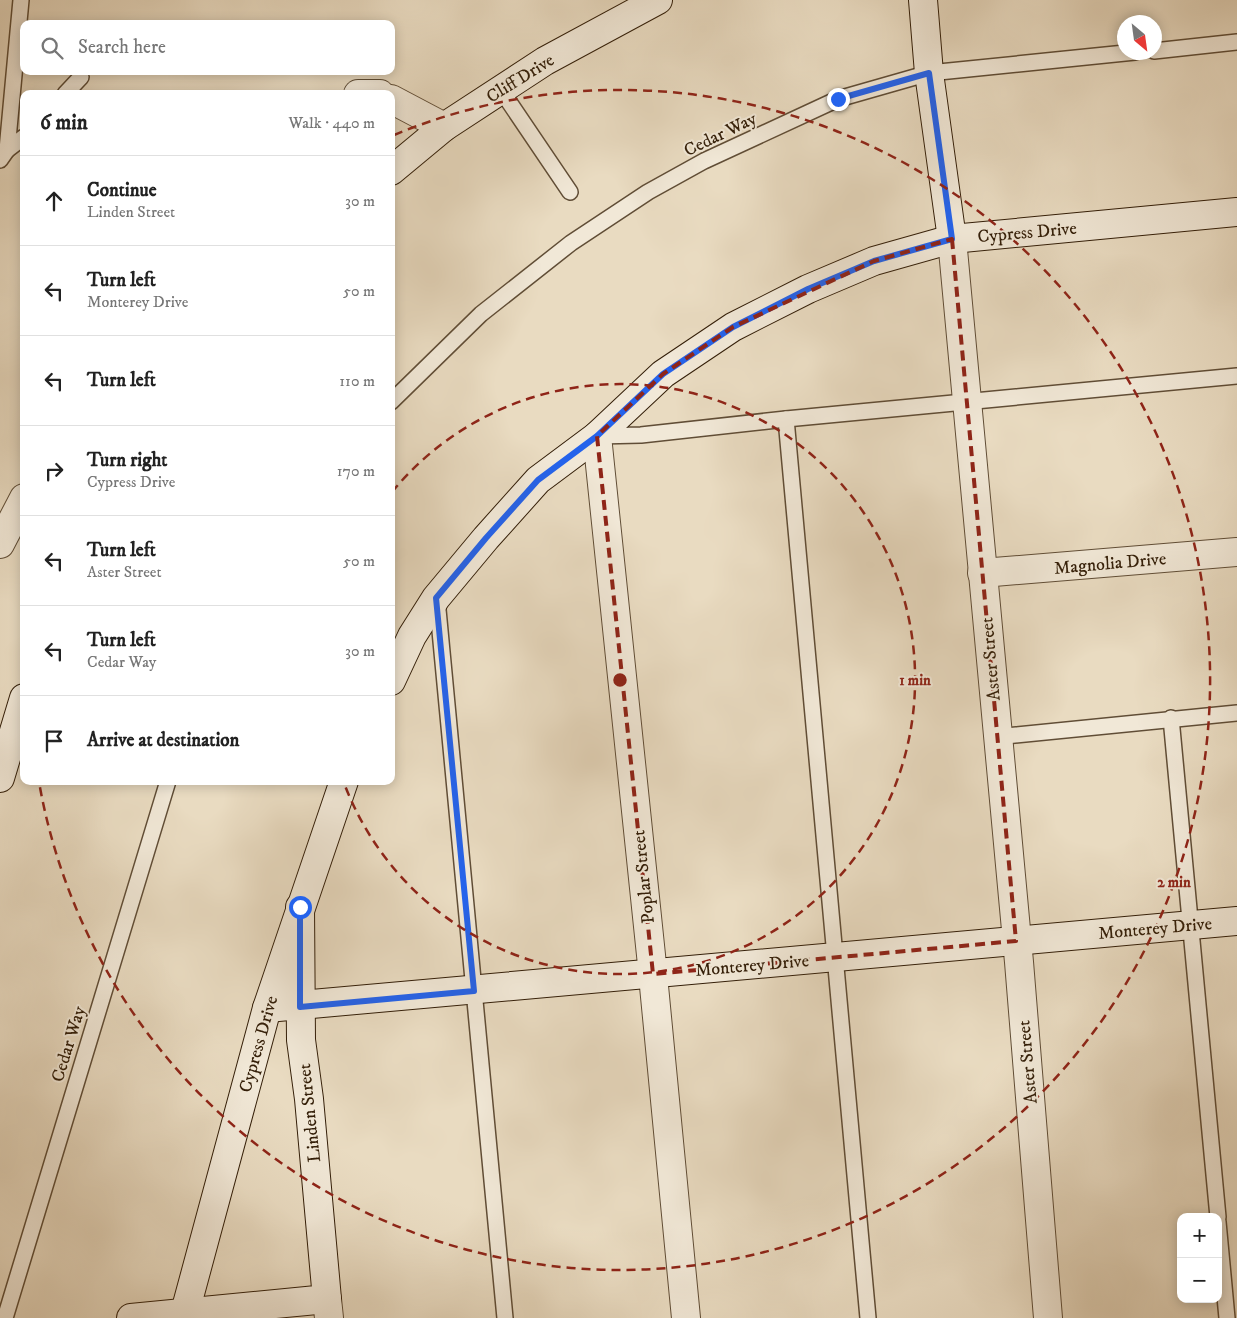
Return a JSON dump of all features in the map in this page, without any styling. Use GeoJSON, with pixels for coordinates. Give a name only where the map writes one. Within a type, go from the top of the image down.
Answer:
{"type":"FeatureCollection","features":[{"type":"Feature","properties":{"kind":"street","name":"Cliff Drive"},"geometry":{"type":"LineString","coordinates":[[395,168],[444,127],[545,61],[658,0]]}},
{"type":"Feature","properties":{"kind":"street","name":"Aster Street"},"geometry":{"type":"LineString","coordinates":[[923,0],[929,73],[952,239],[1016,941],[1048,1318]]}},
{"type":"Feature","properties":{"kind":"street"},"geometry":{"type":"LineString","coordinates":[[395,101],[444,127]]}},
{"type":"Feature","properties":{"kind":"street","name":"Cypress Drive"},"geometry":{"type":"LineString","coordinates":[[395,672],[412,636],[436,598],[538,480],[597,436],[663,374],[733,327],[808,289],[874,261],[952,239],[1237,212]]}},
{"type":"Feature","properties":{"kind":"street","name":"Poplar Street"},"geometry":{"type":"LineString","coordinates":[[597,436],[653,974],[686,1318]]}},
{"type":"Feature","properties":{"kind":"street"},"geometry":{"type":"LineString","coordinates":[[0,544],[20,506]]}},
{"type":"Feature","properties":{"kind":"street","name":"Magnolia Drive"},"geometry":{"type":"LineString","coordinates":[[982,573],[1237,552]]}},
{"type":"Feature","properties":{"kind":"street"},"geometry":{"type":"LineString","coordinates":[[0,778],[20,711]]}},
{"type":"Feature","properties":{"kind":"street","name":"Cypress Drive"},"geometry":{"type":"LineString","coordinates":[[177,1315],[267,1008],[343,785]]}},
{"type":"Feature","properties":{"kind":"street","name":"Linden Street"},"geometry":{"type":"LineString","coordinates":[[300,907],[301,1040],[309,1099],[328,1308]]}},
{"type":"Feature","properties":{"kind":"street","name":"Monterey Drive"},"geometry":{"type":"LineString","coordinates":[[267,1008],[300,1007],[1237,921]]}},
{"type":"Feature","properties":{"kind":"street"},"geometry":{"type":"LineString","coordinates":[[131,1318],[328,1308]]}},
{"type":"Feature","properties":{"kind":"lane"},"geometry":{"type":"LineString","coordinates":[[3,155],[21,0]]}},
{"type":"Feature","properties":{"kind":"lane"},"geometry":{"type":"LineString","coordinates":[[1162,50],[1237,42]]}},
{"type":"Feature","properties":{"kind":"lane","name":"Cedar Way"},"geometry":{"type":"LineString","coordinates":[[395,398],[481,314],[570,243],[648,192],[704,161],[838,99],[929,73],[1117,54]]}},
{"type":"Feature","properties":{"kind":"lane"},"geometry":{"type":"LineString","coordinates":[[69,90],[81,77]]}},
{"type":"Feature","properties":{"kind":"lane"},"geometry":{"type":"LineString","coordinates":[[501,90],[570,192]]}},
{"type":"Feature","properties":{"kind":"lane"},"geometry":{"type":"LineString","coordinates":[[3,155],[20,140]]}},
{"type":"Feature","properties":{"kind":"lane"},"geometry":{"type":"LineString","coordinates":[[597,436],[641,435],[786,419],[1237,376]]}},
{"type":"Feature","properties":{"kind":"lane"},"geometry":{"type":"LineString","coordinates":[[786,419],[868,1318]]}},
{"type":"Feature","properties":{"kind":"lane"},"geometry":{"type":"LineString","coordinates":[[436,598],[505,1318]]}},
{"type":"Feature","properties":{"kind":"lane"},"geometry":{"type":"LineString","coordinates":[[996,737],[1237,712]]}},
{"type":"Feature","properties":{"kind":"lane"},"geometry":{"type":"LineString","coordinates":[[1171,718],[1218,1213]]}},
{"type":"Feature","properties":{"kind":"lane","name":"Cedar Way"},"geometry":{"type":"LineString","coordinates":[[5,1318],[167,785]]}},
{"type":"Feature","properties":{"kind":"lane"},"geometry":{"type":"LineString","coordinates":[[1221,1258],[1227,1318]]}},
{"type":"Feature","properties":{"kind":"highlighted area"},"geometry":{"type":"Polygon","coordinates":[[[952,239],[1016,941],[653,974],[597,436],[663,374],[733,327],[874,261],[952,239]]]}},
{"type":"Feature","properties":{"kind":"route"},"geometry":{"type":"LineString","coordinates":[[300,907],[300,1007],[474,991],[436,598],[538,480],[597,436],[663,374],[733,327],[808,289],[874,261],[952,239],[929,73],[838,99]]}}]}
